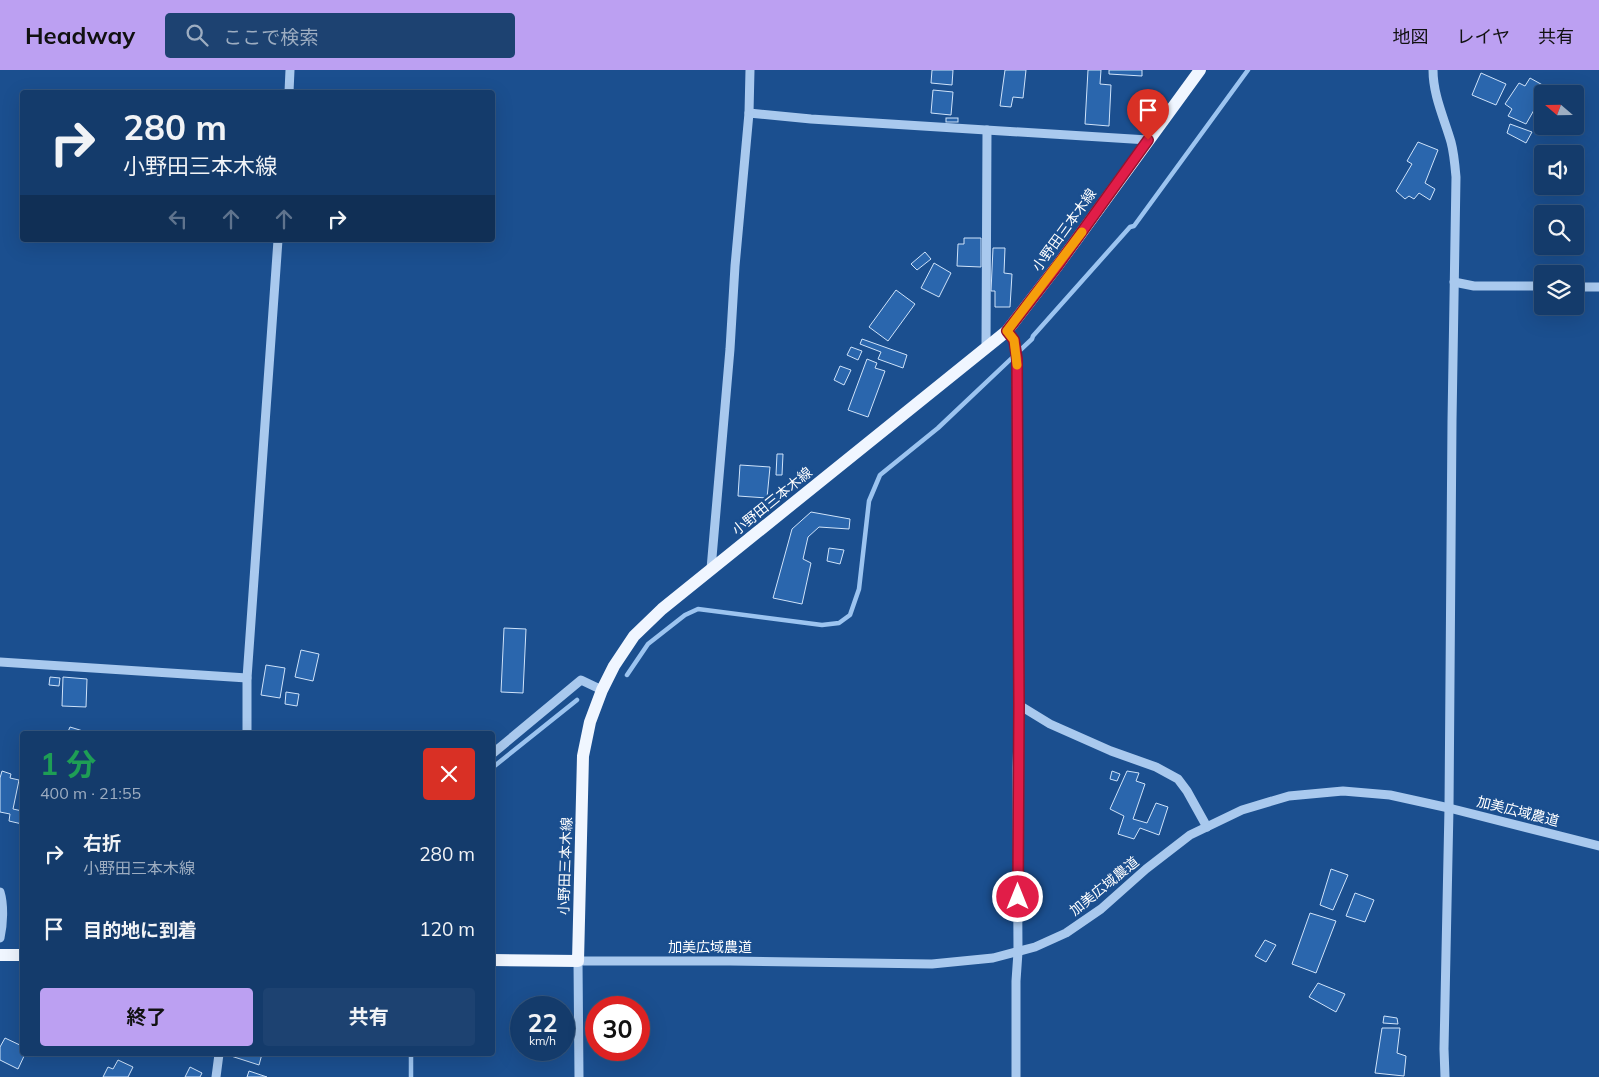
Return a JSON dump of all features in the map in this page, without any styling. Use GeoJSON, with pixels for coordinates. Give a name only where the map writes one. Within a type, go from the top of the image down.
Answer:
{"type":"FeatureCollection","features":[{"type":"Feature","properties":{"kind":"main road","name":"小野田三本木線"},"geometry":{"type":"LineString","coordinates":[[578,961],[583,756],[590,722],[602,690],[614,666],[634,636],[662,609],[1007,331],[1058,265],[1200,70]]}},
{"type":"Feature","properties":{"kind":"main road"},"geometry":{"type":"LineString","coordinates":[[0,954],[20,955]]}},
{"type":"Feature","properties":{"kind":"main road"},"geometry":{"type":"LineString","coordinates":[[495,960],[578,961]]}},
{"type":"Feature","properties":{"kind":"street"},"geometry":{"type":"LineString","coordinates":[[289,90],[290,70]]}},
{"type":"Feature","properties":{"kind":"street"},"geometry":{"type":"LineString","coordinates":[[711,570],[730,359],[735,266],[749,113],[750,70]]}},
{"type":"Feature","properties":{"kind":"street"},"geometry":{"type":"LineString","coordinates":[[1432,70],[1455,162],[1449,808],[1444,1030],[1445,1077]]}},
{"type":"Feature","properties":{"kind":"street"},"geometry":{"type":"LineString","coordinates":[[749,113],[811,119],[1148,140]]}},
{"type":"Feature","properties":{"kind":"street"},"geometry":{"type":"LineString","coordinates":[[986,348],[987,130]]}},
{"type":"Feature","properties":{"kind":"street"},"geometry":{"type":"LineString","coordinates":[[247,731],[247,678],[278,242]]}},
{"type":"Feature","properties":{"kind":"street"},"geometry":{"type":"LineString","coordinates":[[1454,282],[1474,286],[1534,286]]}},
{"type":"Feature","properties":{"kind":"street"},"geometry":{"type":"LineString","coordinates":[[1584,287],[1599,287]]}},
{"type":"Feature","properties":{"kind":"street"},"geometry":{"type":"LineString","coordinates":[[1007,331],[1014,340],[1017,359],[1019,705],[1016,1077]]}},
{"type":"Feature","properties":{"kind":"street"},"geometry":{"type":"LineString","coordinates":[[0,662],[247,678]]}},
{"type":"Feature","properties":{"kind":"street"},"geometry":{"type":"LineString","coordinates":[[495,752],[581,680],[602,690]]}},
{"type":"Feature","properties":{"kind":"street"},"geometry":{"type":"LineString","coordinates":[[1019,705],[1050,724],[1156,767],[1178,779],[1188,791],[1207,827]]}},
{"type":"Feature","properties":{"kind":"street","name":"加美広域農道"},"geometry":{"type":"LineString","coordinates":[[578,961],[932,964],[993,958],[1035,947],[1066,933],[1101,909],[1146,869],[1190,835],[1242,810],[1289,796],[1343,792],[1390,795],[1599,846]]}},
{"type":"Feature","properties":{"kind":"street"},"geometry":{"type":"LineString","coordinates":[[0,892],[2,898],[2,931],[0,938]]}},
{"type":"Feature","properties":{"kind":"street"},"geometry":{"type":"LineString","coordinates":[[578,961],[579,1077]]}},
{"type":"Feature","properties":{"kind":"street"},"geometry":{"type":"LineString","coordinates":[[216,1077],[219,1056]]}},
{"type":"Feature","properties":{"kind":"building"},"geometry":{"type":"Polygon","coordinates":[[[932,70],[953,70],[952,85],[931,83],[932,70]]]}},
{"type":"Feature","properties":{"kind":"building"},"geometry":{"type":"Polygon","coordinates":[[[1005,70],[1026,70],[1023,98],[1013,97],[1011,107],[1000,106],[1005,70]]]}},
{"type":"Feature","properties":{"kind":"building"},"geometry":{"type":"Polygon","coordinates":[[[1088,70],[1101,70],[1100,84],[1111,85],[1109,126],[1085,124],[1088,70]]]}},
{"type":"Feature","properties":{"kind":"building"},"geometry":{"type":"Polygon","coordinates":[[[1109,70],[1142,70],[1142,76],[1109,74],[1109,70]]]}},
{"type":"Feature","properties":{"kind":"building"},"geometry":{"type":"Polygon","coordinates":[[[1481,73],[1506,84],[1496,105],[1472,95],[1481,73]]]}},
{"type":"Feature","properties":{"kind":"building"},"geometry":{"type":"Polygon","coordinates":[[[1530,78],[1543,85],[1534,85],[1534,110],[1526,124],[1508,116],[1512,109],[1505,104],[1519,83],[1525,86],[1530,78]]]}},
{"type":"Feature","properties":{"kind":"building"},"geometry":{"type":"Polygon","coordinates":[[[933,90],[953,92],[951,115],[931,113],[933,90]]]}},
{"type":"Feature","properties":{"kind":"building"},"geometry":{"type":"Polygon","coordinates":[[[946,118],[958,118],[958,122],[946,122],[946,118]]]}},
{"type":"Feature","properties":{"kind":"building"},"geometry":{"type":"Polygon","coordinates":[[[1510,124],[1532,132],[1526,143],[1507,133],[1510,124]]]}},
{"type":"Feature","properties":{"kind":"building"},"geometry":{"type":"Polygon","coordinates":[[[1418,142],[1438,150],[1425,183],[1435,189],[1430,200],[1419,193],[1414,199],[1409,196],[1405,199],[1396,191],[1412,164],[1407,161],[1418,142]]]}},
{"type":"Feature","properties":{"kind":"building"},"geometry":{"type":"Polygon","coordinates":[[[964,238],[981,238],[981,267],[957,266],[958,244],[964,244],[964,238]]]}},
{"type":"Feature","properties":{"kind":"building"},"geometry":{"type":"Polygon","coordinates":[[[993,248],[1005,248],[1004,273],[1012,274],[1010,307],[995,307],[995,291],[991,291],[993,248]]]}},
{"type":"Feature","properties":{"kind":"building"},"geometry":{"type":"Polygon","coordinates":[[[925,252],[931,259],[917,270],[911,264],[925,252]]]}},
{"type":"Feature","properties":{"kind":"building"},"geometry":{"type":"Polygon","coordinates":[[[934,263],[951,273],[939,297],[921,288],[934,263]]]}},
{"type":"Feature","properties":{"kind":"building"},"geometry":{"type":"Polygon","coordinates":[[[896,290],[915,304],[888,341],[869,327],[896,290]]]}},
{"type":"Feature","properties":{"kind":"building"},"geometry":{"type":"Polygon","coordinates":[[[862,339],[907,355],[903,368],[878,359],[881,352],[860,344],[862,339]]]}},
{"type":"Feature","properties":{"kind":"building"},"geometry":{"type":"Polygon","coordinates":[[[851,347],[862,351],[858,360],[847,355],[851,347]]]}},
{"type":"Feature","properties":{"kind":"building"},"geometry":{"type":"Polygon","coordinates":[[[867,359],[877,363],[875,368],[885,371],[868,417],[848,410],[867,359]]]}},
{"type":"Feature","properties":{"kind":"building"},"geometry":{"type":"Polygon","coordinates":[[[840,366],[851,370],[844,385],[834,380],[840,366]]]}},
{"type":"Feature","properties":{"kind":"building"},"geometry":{"type":"Polygon","coordinates":[[[777,454],[783,454],[782,475],[776,475],[777,454]]]}},
{"type":"Feature","properties":{"kind":"building"},"geometry":{"type":"Polygon","coordinates":[[[740,465],[770,467],[767,498],[738,496],[740,465]]]}},
{"type":"Feature","properties":{"kind":"building"},"geometry":{"type":"Polygon","coordinates":[[[811,512],[850,519],[849,529],[819,527],[808,537],[803,559],[811,563],[802,604],[773,598],[792,529],[811,512]]]}},
{"type":"Feature","properties":{"kind":"building"},"geometry":{"type":"Polygon","coordinates":[[[829,548],[844,550],[840,564],[827,561],[829,548]]]}},
{"type":"Feature","properties":{"kind":"building"},"geometry":{"type":"Polygon","coordinates":[[[504,628],[526,629],[523,693],[501,692],[504,628]]]}},
{"type":"Feature","properties":{"kind":"building"},"geometry":{"type":"Polygon","coordinates":[[[301,650],[319,654],[313,681],[295,677],[301,650]]]}},
{"type":"Feature","properties":{"kind":"building"},"geometry":{"type":"Polygon","coordinates":[[[266,665],[285,668],[280,698],[261,695],[266,665]]]}},
{"type":"Feature","properties":{"kind":"building"},"geometry":{"type":"Polygon","coordinates":[[[50,677],[60,678],[59,686],[49,685],[50,677]]]}},
{"type":"Feature","properties":{"kind":"building"},"geometry":{"type":"Polygon","coordinates":[[[63,677],[87,679],[86,707],[62,706],[63,677]]]}},
{"type":"Feature","properties":{"kind":"building"},"geometry":{"type":"Polygon","coordinates":[[[286,692],[299,694],[297,706],[285,704],[286,692]]]}},
{"type":"Feature","properties":{"kind":"building"},"geometry":{"type":"Polygon","coordinates":[[[70,727],[83,731],[68,731],[70,727]]]}},
{"type":"Feature","properties":{"kind":"building"},"geometry":{"type":"Polygon","coordinates":[[[2,771],[11,774],[10,778],[19,780],[13,809],[20,811],[20,824],[9,821],[10,814],[0,812],[0,778],[2,771]]]}},
{"type":"Feature","properties":{"kind":"building"},"geometry":{"type":"Polygon","coordinates":[[[1112,771],[1120,774],[1117,781],[1110,779],[1112,771]]]}},
{"type":"Feature","properties":{"kind":"building"},"geometry":{"type":"Polygon","coordinates":[[[1127,771],[1139,773],[1136,781],[1145,784],[1133,819],[1147,823],[1156,803],[1168,807],[1159,835],[1140,828],[1134,839],[1118,834],[1124,816],[1110,809],[1127,771]]]}},
{"type":"Feature","properties":{"kind":"building"},"geometry":{"type":"Polygon","coordinates":[[[1331,869],[1348,875],[1333,910],[1320,905],[1331,869]]]}},
{"type":"Feature","properties":{"kind":"building"},"geometry":{"type":"Polygon","coordinates":[[[1355,893],[1374,900],[1365,922],[1346,916],[1355,893]]]}},
{"type":"Feature","properties":{"kind":"building"},"geometry":{"type":"Polygon","coordinates":[[[1310,913],[1336,921],[1316,973],[1292,964],[1310,913]]]}},
{"type":"Feature","properties":{"kind":"building"},"geometry":{"type":"Polygon","coordinates":[[[1265,940],[1276,945],[1266,962],[1255,956],[1265,940]]]}},
{"type":"Feature","properties":{"kind":"building"},"geometry":{"type":"Polygon","coordinates":[[[1318,983],[1345,994],[1336,1012],[1309,997],[1318,983]]]}},
{"type":"Feature","properties":{"kind":"building"},"geometry":{"type":"Polygon","coordinates":[[[1384,1016],[1397,1018],[1398,1024],[1383,1023],[1384,1016]]]}},
{"type":"Feature","properties":{"kind":"building"},"geometry":{"type":"Polygon","coordinates":[[[1382,1028],[1400,1028],[1397,1053],[1406,1056],[1404,1076],[1375,1073],[1382,1028]]]}},
{"type":"Feature","properties":{"kind":"building"},"geometry":{"type":"Polygon","coordinates":[[[5,1038],[20,1045],[20,1056],[24,1056],[18,1069],[0,1060],[0,1047],[5,1038]]]}},
{"type":"Feature","properties":{"kind":"building"},"geometry":{"type":"Polygon","coordinates":[[[231,1056],[261,1056],[259,1065],[231,1056]]]}},
{"type":"Feature","properties":{"kind":"building"},"geometry":{"type":"Polygon","coordinates":[[[118,1060],[133,1067],[128,1077],[103,1077],[108,1067],[113,1069],[118,1060]]]}},
{"type":"Feature","properties":{"kind":"building"},"geometry":{"type":"Polygon","coordinates":[[[190,1067],[202,1073],[200,1077],[185,1077],[190,1067]]]}},
{"type":"Feature","properties":{"kind":"building"},"geometry":{"type":"Polygon","coordinates":[[[249,1071],[267,1077],[247,1077],[249,1071]]]}},
{"type":"Feature","properties":{"kind":"waterway"},"geometry":{"type":"LineString","coordinates":[[627,675],[648,644],[685,615],[698,609],[822,625],[839,623],[850,615],[859,589],[869,501],[880,475],[938,428],[1032,339],[1130,227],[1134,226],[1248,70]]}},
{"type":"Feature","properties":{"kind":"waterway"},"geometry":{"type":"LineString","coordinates":[[495,766],[577,700]]}},
{"type":"Feature","properties":{"kind":"waterway"},"geometry":{"type":"LineString","coordinates":[[411,1056],[411,1077]]}},
{"type":"Feature","properties":{"kind":"slow traffic"},"geometry":{"type":"LineString","coordinates":[[1017,365],[1014,340],[1007,331],[1082,232]]}},
{"type":"Feature","properties":{"kind":"route"},"geometry":{"type":"LineString","coordinates":[[1018,897],[1017,359],[1014,340],[1007,331],[1058,265],[1148,140]]}}]}
